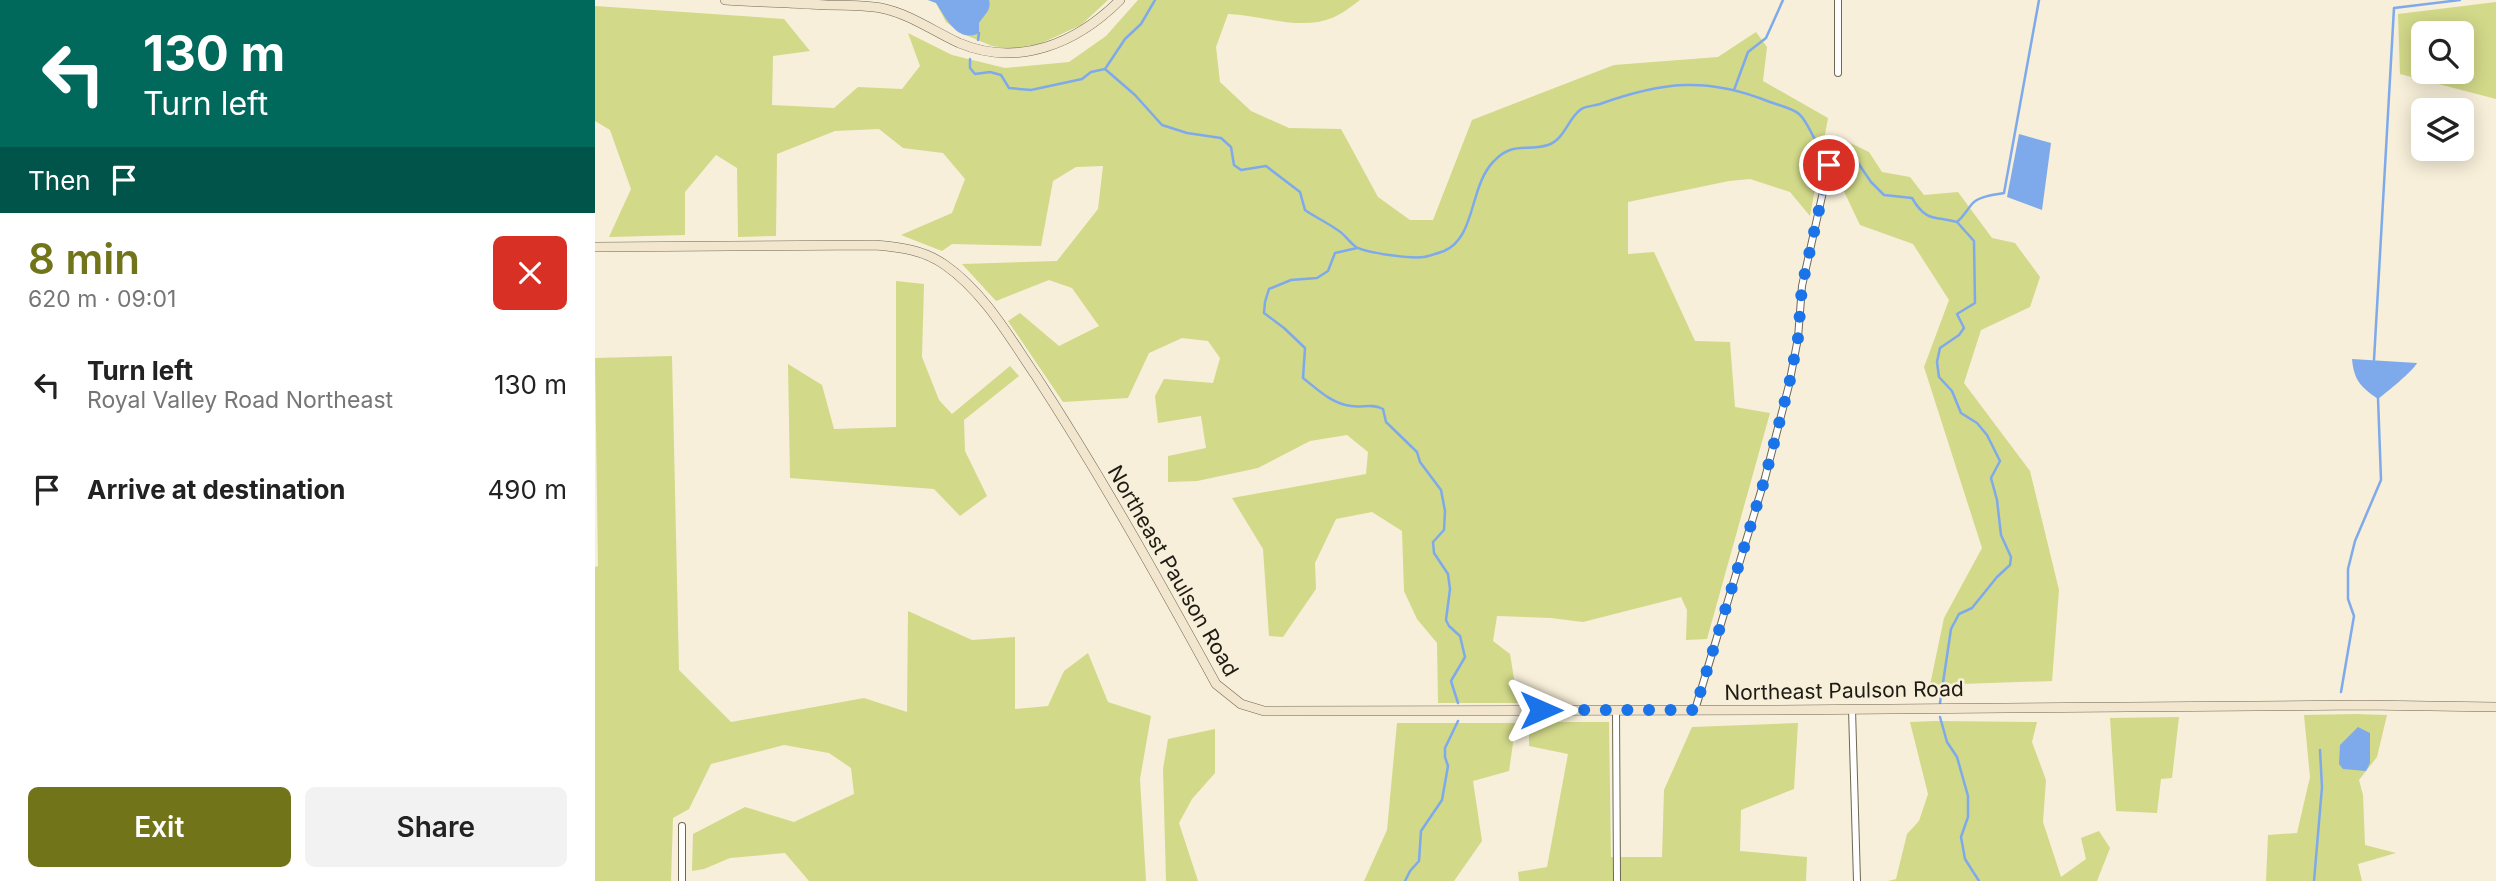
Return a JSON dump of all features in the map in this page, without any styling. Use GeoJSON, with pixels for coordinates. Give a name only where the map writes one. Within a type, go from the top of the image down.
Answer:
{"type":"FeatureCollection","features":[{"type":"Feature","properties":{"kind":"street"},"geometry":{"type":"LineString","coordinates":[[725,0],[879,8],[911,17],[972,48],[1011,53],[1029,52],[1059,43],[1093,24],[1120,0]]}},
{"type":"Feature","properties":{"kind":"street"},"geometry":{"type":"LineString","coordinates":[[1838,0],[1838,73]]}},
{"type":"Feature","properties":{"kind":"street"},"geometry":{"type":"LineString","coordinates":[[1695,710],[1765,478],[1789,385],[1798,338],[1802,286],[1829,165]]}},
{"type":"Feature","properties":{"kind":"street","name":"Northeast Paulson Road"},"geometry":{"type":"LineString","coordinates":[[595,247],[875,245],[911,250],[944,264],[978,296],[1015,345],[1115,504],[1216,684],[1241,704],[1272,711],[2496,706]]}},
{"type":"Feature","properties":{"kind":"street"},"geometry":{"type":"LineString","coordinates":[[1852,709],[1857,881]]}},
{"type":"Feature","properties":{"kind":"street"},"geometry":{"type":"LineString","coordinates":[[1616,710],[1617,881]]}},
{"type":"Feature","properties":{"kind":"street"},"geometry":{"type":"LineString","coordinates":[[682,826],[682,881]]}},
{"type":"Feature","properties":{"kind":"green space"},"geometry":{"type":"Polygon","coordinates":[[[928,0],[1108,0],[1081,25],[1031,48],[1006,48],[992,46],[963,34],[946,22],[936,3],[928,0]]]}},
{"type":"Feature","properties":{"kind":"green space"},"geometry":{"type":"Polygon","coordinates":[[[1138,0],[1360,0],[1343,12],[1320,22],[1294,23],[1228,14],[1216,47],[1220,82],[1251,111],[1289,128],[1341,129],[1378,197],[1410,220],[1433,220],[1472,120],[1614,65],[1718,57],[1756,32],[1767,47],[1763,81],[1828,118],[1810,216],[1790,192],[1750,179],[1628,202],[1628,254],[1654,252],[1695,341],[1730,342],[1735,407],[1770,413],[1707,639],[1686,640],[1687,610],[1681,597],[1583,622],[1497,616],[1493,641],[1510,654],[1518,703],[1438,703],[1437,643],[1417,619],[1404,591],[1402,531],[1372,512],[1336,519],[1315,563],[1316,589],[1283,637],[1269,636],[1263,549],[1232,498],[1366,474],[1368,452],[1347,435],[1310,441],[1258,468],[1197,481],[1168,482],[1168,456],[1206,448],[1201,416],[1158,423],[1155,396],[1164,379],[1213,383],[1220,358],[1208,341],[1182,338],[1149,353],[1128,398],[1063,402],[1008,321],[1020,313],[1059,346],[1099,326],[1072,288],[1049,280],[996,301],[962,264],[1057,261],[1098,209],[1103,166],[1076,167],[1053,181],[1041,246],[952,244],[942,251],[901,235],[952,213],[965,179],[943,153],[903,148],[879,129],[835,131],[777,154],[776,236],[738,237],[737,168],[716,155],[685,192],[685,235],[609,237],[631,189],[610,130],[595,121],[595,6],[784,19],[810,51],[773,56],[772,105],[834,108],[858,87],[902,89],[920,66],[908,33],[952,55],[1005,68],[1069,62],[1106,36],[1138,0]]]}},
{"type":"Feature","properties":{"kind":"green space"},"geometry":{"type":"Polygon","coordinates":[[[2496,2],[2496,99],[2438,84],[2474,84],[2474,21],[2411,21],[2411,77],[2400,74],[2398,14],[2496,2]]]}},
{"type":"Feature","properties":{"kind":"green space"},"geometry":{"type":"Polygon","coordinates":[[[1840,138],[1869,152],[1882,172],[1910,177],[1924,195],[1958,192],[1992,238],[2015,243],[2040,277],[2030,307],[1981,330],[1964,383],[2030,471],[2059,590],[2052,681],[1930,685],[1944,618],[1982,548],[1924,367],[1949,300],[1913,244],[1860,225],[1838,179],[1840,138]]]}},
{"type":"Feature","properties":{"kind":"green space"},"geometry":{"type":"Polygon","coordinates":[[[896,281],[924,284],[922,357],[939,400],[952,414],[1010,366],[1019,376],[964,420],[965,451],[987,496],[960,516],[934,489],[790,478],[788,364],[822,385],[834,429],[896,427],[896,281]]]}},
{"type":"Feature","properties":{"kind":"green space"},"geometry":{"type":"Polygon","coordinates":[[[672,356],[679,670],[731,722],[864,698],[907,712],[908,611],[972,640],[1015,637],[1015,709],[1048,706],[1064,671],[1088,653],[1108,702],[1151,716],[1140,779],[1146,881],[809,881],[785,853],[730,858],[692,871],[693,834],[745,807],[794,822],[854,794],[851,768],[829,753],[784,745],[711,764],[689,809],[673,818],[671,881],[595,881],[595,567],[598,566],[595,358],[672,356]]]}},
{"type":"Feature","properties":{"kind":"green space"},"geometry":{"type":"Polygon","coordinates":[[[2304,715],[2387,715],[2377,757],[2359,780],[2363,795],[2365,845],[2396,853],[2358,864],[2362,881],[2266,881],[2268,835],[2297,833],[2310,777],[2304,715]]]}},
{"type":"Feature","properties":{"kind":"green space"},"geometry":{"type":"Polygon","coordinates":[[[2179,717],[2172,778],[2161,779],[2157,813],[2116,811],[2110,718],[2179,717]]]}},
{"type":"Feature","properties":{"kind":"green space"},"geometry":{"type":"Polygon","coordinates":[[[1529,722],[1609,722],[1611,857],[1662,857],[1664,790],[1692,727],[1798,723],[1794,789],[1741,810],[1740,851],[1807,857],[1806,881],[1519,881],[1518,872],[1547,867],[1568,754],[1529,746],[1529,722]]]}},
{"type":"Feature","properties":{"kind":"green space"},"geometry":{"type":"Polygon","coordinates":[[[1910,722],[2037,722],[2032,742],[2046,780],[2043,822],[2061,877],[2086,859],[2081,838],[2099,831],[2110,848],[2097,881],[1888,881],[1896,879],[1907,834],[1919,821],[1928,794],[1910,722]]]}},
{"type":"Feature","properties":{"kind":"green space"},"geometry":{"type":"Polygon","coordinates":[[[1397,723],[1516,723],[1509,771],[1473,781],[1482,841],[1454,881],[1364,881],[1387,830],[1397,723]]]}},
{"type":"Feature","properties":{"kind":"green space"},"geometry":{"type":"Polygon","coordinates":[[[1215,729],[1215,773],[1192,799],[1179,823],[1198,881],[1166,881],[1163,769],[1168,739],[1215,729]]]}},
{"type":"Feature","properties":{"kind":"water"},"geometry":{"type":"Polygon","coordinates":[[[928,0],[989,0],[989,7],[979,23],[979,33],[965,35],[948,22],[936,3],[928,0]]]}},
{"type":"Feature","properties":{"kind":"water"},"geometry":{"type":"Polygon","coordinates":[[[2019,134],[2051,143],[2042,210],[2007,197],[2019,134]]]}},
{"type":"Feature","properties":{"kind":"water"},"geometry":{"type":"Polygon","coordinates":[[[2352,359],[2417,363],[2378,399],[2359,383],[2352,359]]]}},
{"type":"Feature","properties":{"kind":"water"},"geometry":{"type":"Polygon","coordinates":[[[2358,727],[2370,733],[2370,763],[2366,771],[2343,769],[2339,764],[2340,745],[2358,727]]]}},
{"type":"Feature","properties":{"kind":"waterway"},"geometry":{"type":"LineString","coordinates":[[1105,69],[1125,39],[1141,24],[1155,0]]}},
{"type":"Feature","properties":{"kind":"waterway"},"geometry":{"type":"LineString","coordinates":[[1734,90],[1748,52],[1766,38],[1783,0]]}},
{"type":"Feature","properties":{"kind":"waterway"},"geometry":{"type":"LineString","coordinates":[[1957,222],[1975,201],[2004,193],[2039,0]]}},
{"type":"Feature","properties":{"kind":"waterway"},"geometry":{"type":"LineString","coordinates":[[2374,360],[2394,8],[2460,0]]}},
{"type":"Feature","properties":{"kind":"waterway"},"geometry":{"type":"LineString","coordinates":[[978,40],[979,33]]}},
{"type":"Feature","properties":{"kind":"waterway"},"geometry":{"type":"LineString","coordinates":[[970,59],[970,68],[975,74],[990,72],[1001,75],[1009,88],[1031,90],[1082,79],[1091,72],[1105,69]]}},
{"type":"Feature","properties":{"kind":"waterway"},"geometry":{"type":"LineString","coordinates":[[1105,69],[1135,95],[1162,125],[1187,133],[1221,138],[1231,147],[1234,165],[1241,170],[1266,166],[1300,192],[1305,210],[1339,231],[1356,247],[1379,253],[1426,257],[1444,251],[1462,235],[1480,184],[1486,172],[1501,155],[1514,149],[1548,145],[1558,139],[1576,114],[1584,108],[1643,91],[1684,85],[1725,88],[1793,110],[1804,120],[1816,141],[1839,145],[1856,160],[1884,195],[1912,198],[1926,215],[1957,222],[1974,241],[1975,303],[1957,314],[1964,328],[1959,335],[1940,348],[1937,362],[1939,377],[1952,391],[1961,413],[1977,423],[1987,435],[2000,461],[1991,478],[1997,500],[2001,535],[2011,557],[2010,565],[1972,608],[1959,614],[1951,629],[1940,703]]}},
{"type":"Feature","properties":{"kind":"waterway"},"geometry":{"type":"LineString","coordinates":[[1357,248],[1335,253],[1328,271],[1317,278],[1291,280],[1269,289],[1264,313],[1305,348],[1303,378],[1344,405],[1375,406],[1383,409],[1386,422],[1417,452],[1420,462],[1441,490],[1445,511],[1444,530],[1433,542],[1434,553],[1448,574],[1450,589],[1446,620],[1460,636],[1465,657],[1451,681],[1458,703]]}},
{"type":"Feature","properties":{"kind":"waterway"},"geometry":{"type":"LineString","coordinates":[[2341,692],[2354,616],[2348,599],[2348,569],[2355,541],[2381,480],[2378,398]]}},
{"type":"Feature","properties":{"kind":"waterway"},"geometry":{"type":"LineString","coordinates":[[1940,717],[1947,742],[1957,757],[1968,796],[1968,817],[1961,837],[1965,859],[1979,881]]}},
{"type":"Feature","properties":{"kind":"waterway"},"geometry":{"type":"LineString","coordinates":[[1405,881],[1419,861],[1421,831],[1442,800],[1448,766],[1445,748],[1458,721]]}},
{"type":"Feature","properties":{"kind":"waterway"},"geometry":{"type":"LineString","coordinates":[[2314,881],[2322,787],[2320,750]]}},
{"type":"Feature","properties":{"kind":"route"},"geometry":{"type":"LineString","coordinates":[[1541,710],[1695,710],[1765,478],[1789,385],[1798,338],[1802,286],[1829,165]]}}]}
